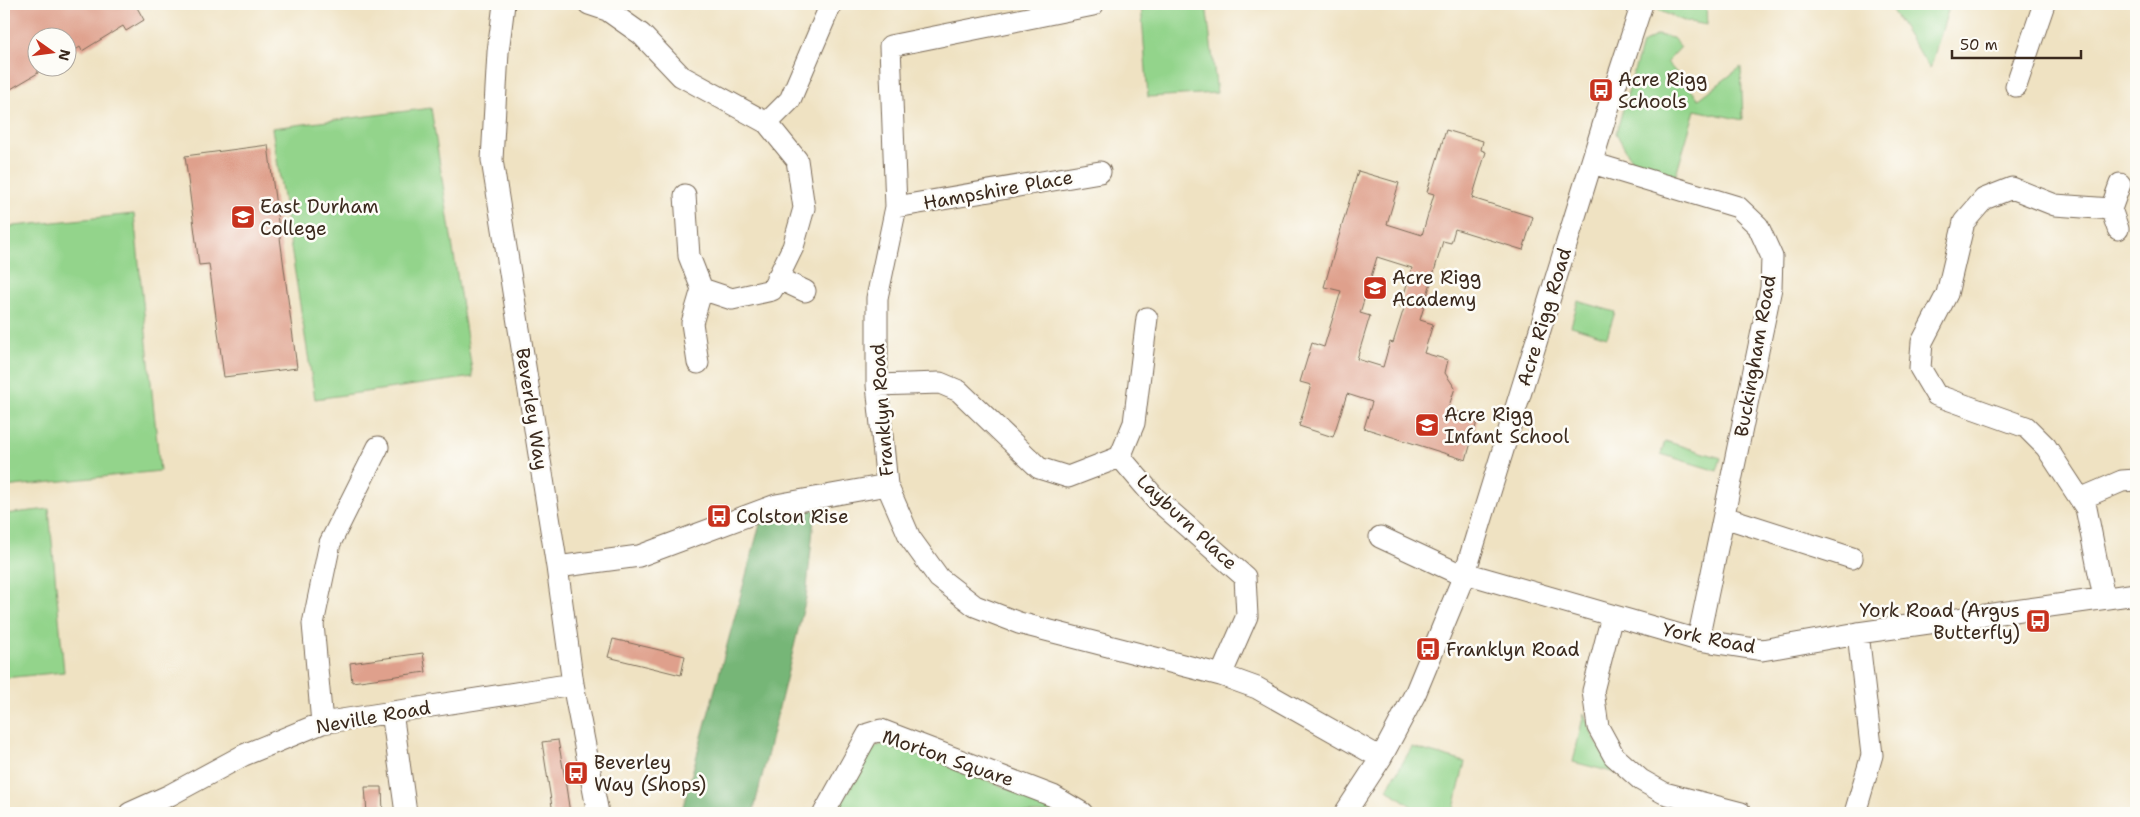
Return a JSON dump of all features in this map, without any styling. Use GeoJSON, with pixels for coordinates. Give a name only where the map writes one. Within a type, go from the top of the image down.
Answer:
{"type":"FeatureCollection","features":[{"type":"Feature","properties":{"kind":"street","name":"Beverley Way"},"geometry":{"type":"LineString","coordinates":[[504,4],[498,52],[492,160],[557,567],[573,684],[598,813]]}},
{"type":"Feature","properties":{"kind":"street"},"geometry":{"type":"LineString","coordinates":[[767,123],[790,100],[831,4]]}},
{"type":"Feature","properties":{"kind":"street","name":"Franklyn Road"},"geometry":{"type":"LineString","coordinates":[[1093,4],[890,46],[896,207],[877,298],[877,385],[887,485],[910,538],[939,578],[976,606],[1018,623],[1220,675],[1257,688],[1381,758]]}},
{"type":"Feature","properties":{"kind":"street","name":"Acre Rigg Road"},"geometry":{"type":"LineString","coordinates":[[1345,813],[1381,758],[1415,694],[1465,573],[1642,4]]}},
{"type":"Feature","properties":{"kind":"street"},"geometry":{"type":"LineString","coordinates":[[2016,86],[2044,4]]}},
{"type":"Feature","properties":{"kind":"street"},"geometry":{"type":"LineString","coordinates":[[602,6],[641,34],[681,76],[767,123],[797,160],[804,208],[793,247],[772,290],[732,299],[702,289]]}},
{"type":"Feature","properties":{"kind":"street","name":"Buckingham Road"},"geometry":{"type":"LineString","coordinates":[[1592,163],[1738,207],[1758,226],[1772,257],[1771,288],[1698,640]]}},
{"type":"Feature","properties":{"kind":"street","name":"Hampshire Place"},"geometry":{"type":"LineString","coordinates":[[896,207],[1100,172]]}},
{"type":"Feature","properties":{"kind":"street"},"geometry":{"type":"LineString","coordinates":[[2104,598],[2086,508],[2046,447],[2026,427],[1936,395],[1920,368],[1922,342],[1946,294],[1964,222],[1984,199],[2012,188],[2055,205],[2114,219],[2120,184]]}},
{"type":"Feature","properties":{"kind":"street"},"geometry":{"type":"LineString","coordinates":[[685,195],[689,256],[702,289],[692,323],[698,363]]}},
{"type":"Feature","properties":{"kind":"street"},"geometry":{"type":"LineString","coordinates":[[778,278],[805,291]]}},
{"type":"Feature","properties":{"kind":"street"},"geometry":{"type":"LineString","coordinates":[[877,385],[940,383],[960,391],[1039,468],[1068,477],[1120,457],[1134,423],[1148,318]]}},
{"type":"Feature","properties":{"kind":"street"},"geometry":{"type":"LineString","coordinates":[[322,723],[313,624],[330,543],[378,446]]}},
{"type":"Feature","properties":{"kind":"street","name":"Layburn Place"},"geometry":{"type":"LineString","coordinates":[[1120,457],[1156,499],[1245,576],[1247,616],[1220,675]]}},
{"type":"Feature","properties":{"kind":"street"},"geometry":{"type":"LineString","coordinates":[[2080,500],[2122,481],[2136,480]]}},
{"type":"Feature","properties":{"kind":"street"},"geometry":{"type":"LineString","coordinates":[[557,567],[639,556],[776,505],[887,485]]}},
{"type":"Feature","properties":{"kind":"street"},"geometry":{"type":"LineString","coordinates":[[1724,517],[1852,558]]}},
{"type":"Feature","properties":{"kind":"street","name":"York Road"},"geometry":{"type":"LineString","coordinates":[[1380,537],[1453,571],[1698,640],[1762,650],[1858,633],[2136,594]]}},
{"type":"Feature","properties":{"kind":"street"},"geometry":{"type":"LineString","coordinates":[[1612,616],[1593,691],[1598,727],[1614,756],[1641,780],[1664,793],[1741,813]]}},
{"type":"Feature","properties":{"kind":"street"},"geometry":{"type":"LineString","coordinates":[[1855,813],[1872,755],[1858,633]]}},
{"type":"Feature","properties":{"kind":"street","name":"Neville Road"},"geometry":{"type":"LineString","coordinates":[[130,813],[164,799],[244,755],[322,723],[573,684]]}},
{"type":"Feature","properties":{"kind":"street"},"geometry":{"type":"LineString","coordinates":[[392,712],[406,813]]}},
{"type":"Feature","properties":{"kind":"street","name":"Morton Square"},"geometry":{"type":"LineString","coordinates":[[824,813],[868,734],[881,730],[1053,796],[1082,813]]}},
{"type":"Feature","properties":{"kind":"green space"},"geometry":{"type":"Polygon","coordinates":[[[1141,4],[1206,4],[1217,93],[1148,97],[1141,4]]]}},
{"type":"Feature","properties":{"kind":"green space"},"geometry":{"type":"Polygon","coordinates":[[[1656,4],[1706,4],[1707,25],[1684,21],[1660,11],[1656,4]]]}},
{"type":"Feature","properties":{"kind":"green space"},"geometry":{"type":"Polygon","coordinates":[[[1888,4],[1950,4],[1930,69],[1888,4]]]}},
{"type":"Feature","properties":{"kind":"green space"},"geometry":{"type":"Polygon","coordinates":[[[1657,35],[1673,38],[1681,47],[1667,62],[1699,99],[1741,67],[1743,120],[1695,110],[1676,175],[1634,165],[1616,133],[1642,44],[1657,35]]]}},
{"type":"Feature","properties":{"kind":"green space"},"geometry":{"type":"Polygon","coordinates":[[[431,108],[473,377],[315,399],[272,128],[431,108]]]}},
{"type":"Feature","properties":{"kind":"green space"},"geometry":{"type":"Polygon","coordinates":[[[134,214],[160,471],[4,487],[4,227],[134,214]]]}},
{"type":"Feature","properties":{"kind":"green space"},"geometry":{"type":"Polygon","coordinates":[[[1578,301],[1615,312],[1607,337],[1571,326],[1578,301]]]}},
{"type":"Feature","properties":{"kind":"green space"},"geometry":{"type":"Polygon","coordinates":[[[1665,441],[1721,458],[1717,471],[1661,454],[1665,441]]]}},
{"type":"Feature","properties":{"kind":"green space"},"geometry":{"type":"Polygon","coordinates":[[[49,509],[64,672],[4,678],[4,514],[49,509]]]}},
{"type":"Feature","properties":{"kind":"green space"},"geometry":{"type":"Polygon","coordinates":[[[815,509],[806,598],[753,813],[696,813],[682,810],[760,524],[815,509]]]}},
{"type":"Feature","properties":{"kind":"green space"},"geometry":{"type":"Polygon","coordinates":[[[1584,713],[1597,744],[1616,773],[1573,762],[1584,713]]]}},
{"type":"Feature","properties":{"kind":"green space"},"geometry":{"type":"Polygon","coordinates":[[[889,743],[1072,813],[836,813],[871,752],[877,746],[889,743]]]}},
{"type":"Feature","properties":{"kind":"green space"},"geometry":{"type":"Polygon","coordinates":[[[1412,747],[1465,762],[1453,813],[1421,813],[1387,789],[1412,747]]]}},
{"type":"Feature","properties":{"kind":"building"},"geometry":{"type":"Polygon","coordinates":[[[4,4],[135,4],[144,20],[126,31],[123,26],[82,51],[80,47],[78,48],[78,28],[28,28],[30,78],[4,93],[4,4]]]}},
{"type":"Feature","properties":{"kind":"building"},"geometry":{"type":"Polygon","coordinates":[[[1446,130],[1483,141],[1481,150],[1486,152],[1472,198],[1533,217],[1523,250],[1455,229],[1451,243],[1443,241],[1420,320],[1433,324],[1424,353],[1448,360],[1445,373],[1455,388],[1448,409],[1478,418],[1466,460],[1364,428],[1372,402],[1347,394],[1333,437],[1299,426],[1311,385],[1300,382],[1312,343],[1324,347],[1341,291],[1324,287],[1358,171],[1399,183],[1387,224],[1422,235],[1434,194],[1427,192],[1446,130]],[[1377,257],[1360,313],[1370,316],[1357,359],[1383,367],[1390,342],[1393,343],[1404,308],[1400,307],[1412,268],[1377,257]]]}},
{"type":"Feature","properties":{"kind":"building"},"geometry":{"type":"Polygon","coordinates":[[[268,145],[297,368],[224,377],[209,264],[199,265],[185,156],[268,145]]]}},
{"type":"Feature","properties":{"kind":"building"},"geometry":{"type":"Polygon","coordinates":[[[613,639],[685,656],[681,675],[608,657],[613,639]]]}},
{"type":"Feature","properties":{"kind":"building"},"geometry":{"type":"Polygon","coordinates":[[[423,653],[426,672],[352,682],[350,663],[423,653]]]}},
{"type":"Feature","properties":{"kind":"building"},"geometry":{"type":"Polygon","coordinates":[[[558,740],[570,813],[553,813],[542,742],[558,740]]]}},
{"type":"Feature","properties":{"kind":"building"},"geometry":{"type":"Polygon","coordinates":[[[365,787],[382,787],[383,813],[367,813],[365,787]]]}},
{"type":"Feature","properties":{"kind":"place","name":"Acre Rigg Schools"},"geometry":{"type":"Point","coordinates":[1601,90]}},
{"type":"Feature","properties":{"kind":"place","name":"East Durham College"},"geometry":{"type":"Point","coordinates":[243,217]}},
{"type":"Feature","properties":{"kind":"place","name":"Acre Rigg Academy"},"geometry":{"type":"Point","coordinates":[1375,288]}},
{"type":"Feature","properties":{"kind":"place","name":"Acre Rigg Infant School"},"geometry":{"type":"Point","coordinates":[1427,425]}},
{"type":"Feature","properties":{"kind":"place","name":"Colston Rise"},"geometry":{"type":"Point","coordinates":[719,516]}},
{"type":"Feature","properties":{"kind":"place","name":"York Road (Argus Butterfly)"},"geometry":{"type":"Point","coordinates":[2038,621]}},
{"type":"Feature","properties":{"kind":"place","name":"Franklyn Road"},"geometry":{"type":"Point","coordinates":[1428,649]}},
{"type":"Feature","properties":{"kind":"place","name":"Beverley Way (Shops)"},"geometry":{"type":"Point","coordinates":[576,773]}}]}
